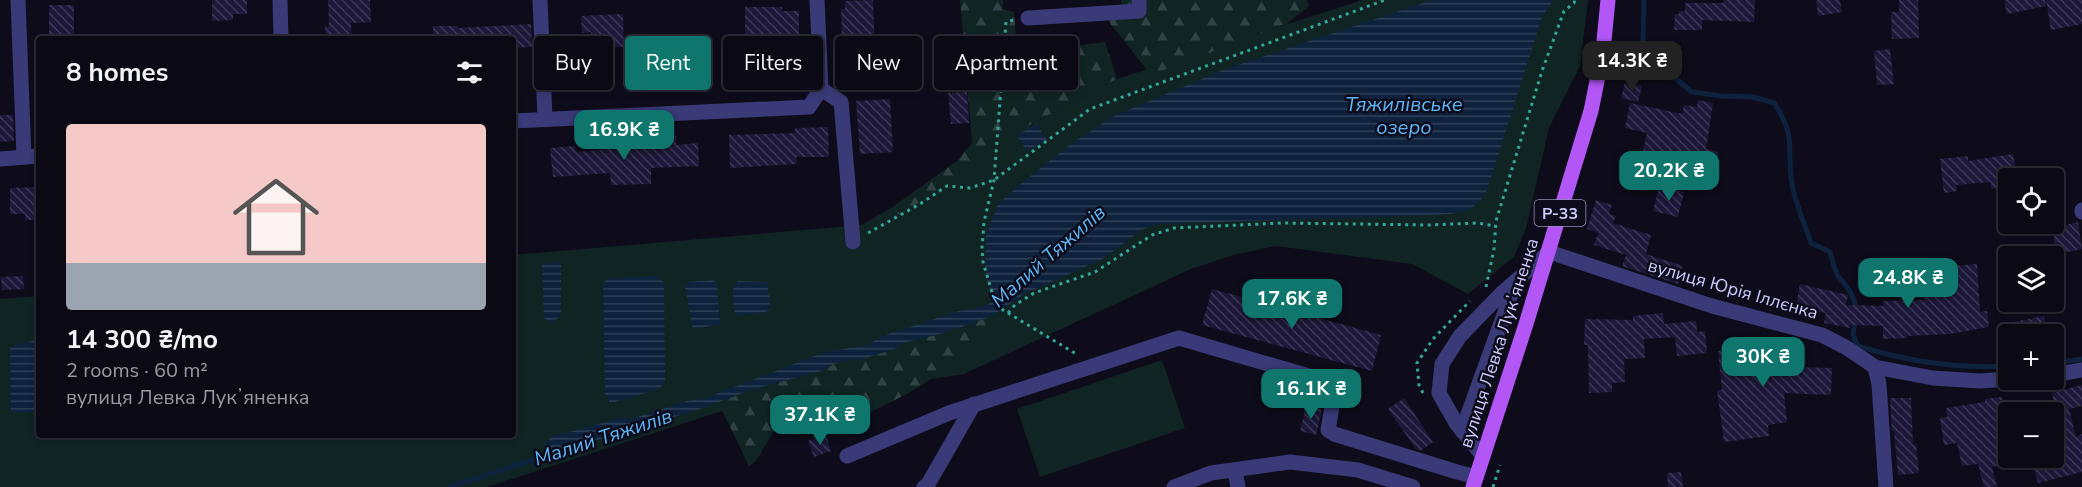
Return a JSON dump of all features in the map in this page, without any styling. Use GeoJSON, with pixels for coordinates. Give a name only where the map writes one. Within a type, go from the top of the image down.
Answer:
{"type":"FeatureCollection","features":[{"type":"Feature","properties":{"kind":"main road","name":"вулиця Левка Лукʼяненка"},"geometry":{"type":"LineString","coordinates":[[1474,482],[1549,252],[1590,111],[1603,51],[1608,0]]}},
{"type":"Feature","properties":{"kind":"street"},"geometry":{"type":"LineString","coordinates":[[0,159],[32,157],[18,0]]}},
{"type":"Feature","properties":{"kind":"street"},"geometry":{"type":"LineString","coordinates":[[280,0],[281,36]]}},
{"type":"Feature","properties":{"kind":"street"},"geometry":{"type":"LineString","coordinates":[[540,0],[545,118]]}},
{"type":"Feature","properties":{"kind":"street"},"geometry":{"type":"LineString","coordinates":[[817,0],[819,36]]}},
{"type":"Feature","properties":{"kind":"street"},"geometry":{"type":"LineString","coordinates":[[1028,18],[1139,11],[1139,0]]}},
{"type":"Feature","properties":{"kind":"street"},"geometry":{"type":"LineString","coordinates":[[516,121],[809,107],[820,90]]}},
{"type":"Feature","properties":{"kind":"street"},"geometry":{"type":"LineString","coordinates":[[823,90],[842,102],[853,242]]}},
{"type":"Feature","properties":{"kind":"street"},"geometry":{"type":"LineString","coordinates":[[1483,456],[1462,431],[1439,393],[1442,364],[1460,336],[1549,252]]}},
{"type":"Feature","properties":{"kind":"street","name":"вулиця Юрія Іллєнка"},"geometry":{"type":"LineString","coordinates":[[1549,252],[1712,306],[1822,335],[1875,367],[1933,378],[1998,380]]}},
{"type":"Feature","properties":{"kind":"street"},"geometry":{"type":"LineString","coordinates":[[1462,431],[1516,281]]}},
{"type":"Feature","properties":{"kind":"street"},"geometry":{"type":"LineString","coordinates":[[847,456],[974,404],[1179,338],[1336,384],[1328,430],[1334,434],[1457,472],[1474,482]]}},
{"type":"Feature","properties":{"kind":"street"},"geometry":{"type":"LineString","coordinates":[[1875,367],[1879,384],[1886,487]]}},
{"type":"Feature","properties":{"kind":"street"},"geometry":{"type":"LineString","coordinates":[[2064,373],[2082,370]]}},
{"type":"Feature","properties":{"kind":"street"},"geometry":{"type":"LineString","coordinates":[[924,487],[927,486],[974,404]]}},
{"type":"Feature","properties":{"kind":"street"},"geometry":{"type":"LineString","coordinates":[[1174,487],[1211,473],[1290,462],[1358,470],[1413,487]]}},
{"type":"Feature","properties":{"kind":"street"},"geometry":{"type":"LineString","coordinates":[[1235,470],[1238,487]]}},
{"type":"Feature","properties":{"kind":"path"},"geometry":{"type":"LineString","coordinates":[[853,242],[947,186],[970,188],[994,180],[1090,109],[1385,0]]}},
{"type":"Feature","properties":{"kind":"path"},"geometry":{"type":"LineString","coordinates":[[1485,289],[1494,249],[1495,226],[1542,71],[1564,11],[1575,0]]}},
{"type":"Feature","properties":{"kind":"path"},"geometry":{"type":"LineString","coordinates":[[1028,18],[1006,22],[994,180],[984,222],[983,262],[994,299],[1003,310],[1095,365]]}},
{"type":"Feature","properties":{"kind":"path"},"geometry":{"type":"LineString","coordinates":[[1008,313],[1034,293],[1095,272],[1162,230],[1283,223],[1428,225],[1478,223],[1495,226]]}},
{"type":"Feature","properties":{"kind":"path"},"geometry":{"type":"LineString","coordinates":[[1425,400],[1419,385],[1417,363],[1433,339],[1463,306],[1478,295]]}},
{"type":"Feature","properties":{"kind":"path"},"geometry":{"type":"LineString","coordinates":[[1493,487],[1500,465]]}},
{"type":"Feature","properties":{"kind":"green space"},"geometry":{"type":"Polygon","coordinates":[[[960,0],[1003,0],[1003,9],[1014,12],[1016,36],[963,36],[960,0]]]}},
{"type":"Feature","properties":{"kind":"green space"},"geometry":{"type":"Polygon","coordinates":[[[1121,0],[1306,0],[1310,5],[1288,23],[1151,75],[1106,18],[1121,4],[1121,0]]]}},
{"type":"Feature","properties":{"kind":"green space"},"geometry":{"type":"Polygon","coordinates":[[[1362,0],[1588,0],[1580,66],[1549,128],[1526,228],[1514,257],[1468,294],[1412,264],[1276,246],[1233,255],[1191,269],[964,374],[722,411],[487,487],[0,487],[0,299],[36,296],[36,438],[516,438],[516,255],[862,225],[1031,124],[1117,79],[1362,0]]]}},
{"type":"Feature","properties":{"kind":"green space"},"geometry":{"type":"Polygon","coordinates":[[[1105,42],[1117,79],[1031,124],[901,215],[892,212],[895,205],[957,161],[972,143],[968,90],[1078,90],[1078,45],[1105,42]]]}},
{"type":"Feature","properties":{"kind":"green space"},"geometry":{"type":"Polygon","coordinates":[[[984,318],[987,330],[966,357],[907,394],[852,421],[774,431],[756,461],[749,466],[718,402],[757,388],[821,371],[834,364],[853,359],[860,360],[897,348],[903,343],[944,333],[984,318]]]}},
{"type":"Feature","properties":{"kind":"green space"},"geometry":{"type":"Polygon","coordinates":[[[1162,360],[1185,428],[1040,477],[1017,409],[1162,360]]]}},
{"type":"Feature","properties":{"kind":"water","name":"Тяжилівське озеро"},"geometry":{"type":"Polygon","coordinates":[[[1432,0],[1553,0],[1542,17],[1488,187],[1484,196],[1473,207],[1460,212],[1435,215],[1157,224],[1141,230],[1103,259],[1026,293],[992,316],[944,333],[903,343],[897,348],[860,360],[853,359],[834,364],[821,371],[757,388],[694,411],[547,455],[545,445],[551,437],[624,417],[631,419],[687,401],[706,398],[825,352],[867,345],[885,335],[959,311],[983,307],[993,301],[985,273],[986,236],[998,204],[1071,144],[1114,116],[1223,70],[1432,0]]]}},
{"type":"Feature","properties":{"kind":"water"},"geometry":{"type":"Polygon","coordinates":[[[1037,124],[1047,140],[1026,151],[1017,135],[1037,124]]]}},
{"type":"Feature","properties":{"kind":"water"},"geometry":{"type":"Polygon","coordinates":[[[561,261],[561,316],[552,322],[544,319],[542,264],[561,261]]]}},
{"type":"Feature","properties":{"kind":"water"},"geometry":{"type":"Polygon","coordinates":[[[657,276],[664,283],[665,381],[659,389],[610,403],[605,393],[603,284],[607,278],[657,276]]]}},
{"type":"Feature","properties":{"kind":"water"},"geometry":{"type":"Polygon","coordinates":[[[714,280],[717,285],[720,324],[693,329],[685,287],[689,282],[714,280]]]}},
{"type":"Feature","properties":{"kind":"water"},"geometry":{"type":"Polygon","coordinates":[[[738,281],[767,282],[771,309],[766,312],[737,316],[734,311],[733,288],[738,281]]]}},
{"type":"Feature","properties":{"kind":"water"},"geometry":{"type":"Polygon","coordinates":[[[36,340],[36,412],[11,413],[10,347],[36,340]]]}},
{"type":"Feature","properties":{"kind":"building"},"geometry":{"type":"Polygon","coordinates":[[[212,0],[247,0],[247,14],[233,14],[233,20],[212,21],[212,0]]]}},
{"type":"Feature","properties":{"kind":"building"},"geometry":{"type":"Polygon","coordinates":[[[328,0],[370,0],[371,22],[351,23],[352,36],[326,36],[325,27],[329,26],[328,0]]]}},
{"type":"Feature","properties":{"kind":"building"},"geometry":{"type":"Polygon","coordinates":[[[873,0],[874,36],[842,36],[841,9],[845,9],[845,1],[873,0]]]}},
{"type":"Feature","properties":{"kind":"building"},"geometry":{"type":"Polygon","coordinates":[[[1724,0],[1755,0],[1754,22],[1702,20],[1702,30],[1674,30],[1675,14],[1685,11],[1685,3],[1723,3],[1724,0]]]}},
{"type":"Feature","properties":{"kind":"building"},"geometry":{"type":"Polygon","coordinates":[[[1816,0],[1840,0],[1842,12],[1818,16],[1816,0]]]}},
{"type":"Feature","properties":{"kind":"building"},"geometry":{"type":"Polygon","coordinates":[[[1899,0],[1918,0],[1919,38],[1892,39],[1891,12],[1899,12],[1899,0]]]}},
{"type":"Feature","properties":{"kind":"building"},"geometry":{"type":"Polygon","coordinates":[[[2004,0],[2045,0],[2046,6],[2007,14],[2004,0]]]}},
{"type":"Feature","properties":{"kind":"building"},"geometry":{"type":"Polygon","coordinates":[[[2046,0],[2082,0],[2082,24],[2051,30],[2046,0]]]}},
{"type":"Feature","properties":{"kind":"building"},"geometry":{"type":"Polygon","coordinates":[[[49,5],[74,5],[74,36],[49,36],[49,5]]]}},
{"type":"Feature","properties":{"kind":"building"},"geometry":{"type":"Polygon","coordinates":[[[745,7],[782,7],[782,11],[799,11],[799,34],[745,35],[745,7]]]}},
{"type":"Feature","properties":{"kind":"building"},"geometry":{"type":"Polygon","coordinates":[[[623,14],[624,47],[613,47],[613,36],[591,36],[591,32],[582,33],[581,16],[623,14]]]}},
{"type":"Feature","properties":{"kind":"building"},"geometry":{"type":"Polygon","coordinates":[[[531,24],[532,47],[516,48],[516,36],[433,36],[433,26],[458,26],[458,28],[531,24]]]}},
{"type":"Feature","properties":{"kind":"building"},"geometry":{"type":"Polygon","coordinates":[[[1890,49],[1894,84],[1877,85],[1874,51],[1890,49]]]}},
{"type":"Feature","properties":{"kind":"building"},"geometry":{"type":"Polygon","coordinates":[[[1625,82],[1642,86],[1638,102],[1621,98],[1625,82]]]}},
{"type":"Feature","properties":{"kind":"building"},"geometry":{"type":"Polygon","coordinates":[[[967,92],[969,123],[951,124],[948,93],[967,92]]]}},
{"type":"Feature","properties":{"kind":"building"},"geometry":{"type":"Polygon","coordinates":[[[890,99],[893,152],[860,154],[856,101],[890,99]]]}},
{"type":"Feature","properties":{"kind":"building"},"geometry":{"type":"Polygon","coordinates":[[[1698,100],[1713,103],[1706,149],[1718,152],[1715,165],[1670,155],[1666,176],[1639,170],[1647,133],[1625,128],[1630,103],[1682,114],[1684,105],[1697,107],[1698,100]]]}},
{"type":"Feature","properties":{"kind":"building"},"geometry":{"type":"Polygon","coordinates":[[[0,115],[13,115],[14,141],[0,142],[0,115]]]}},
{"type":"Feature","properties":{"kind":"building"},"geometry":{"type":"Polygon","coordinates":[[[828,127],[829,157],[796,157],[797,164],[730,168],[729,135],[795,133],[795,128],[828,127]]]}},
{"type":"Feature","properties":{"kind":"building"},"geometry":{"type":"Polygon","coordinates":[[[676,136],[676,145],[698,143],[699,166],[651,168],[651,184],[611,185],[610,173],[553,177],[550,148],[575,146],[576,152],[610,149],[610,146],[662,146],[662,137],[676,136]]]}},
{"type":"Feature","properties":{"kind":"building"},"geometry":{"type":"Polygon","coordinates":[[[2013,154],[2015,168],[1998,168],[1998,188],[1992,189],[1990,182],[1956,185],[1957,191],[1944,193],[1940,159],[1968,156],[1968,161],[2013,154]]]}},
{"type":"Feature","properties":{"kind":"building"},"geometry":{"type":"Polygon","coordinates":[[[1659,186],[1684,192],[1678,217],[1653,211],[1659,186]]]}},
{"type":"Feature","properties":{"kind":"building"},"geometry":{"type":"Polygon","coordinates":[[[36,187],[36,220],[25,220],[25,214],[10,214],[10,188],[36,187]]]}},
{"type":"Feature","properties":{"kind":"building"},"geometry":{"type":"Polygon","coordinates":[[[1596,200],[1612,205],[1609,214],[1616,216],[1613,223],[1651,235],[1646,254],[1683,266],[1678,284],[1622,266],[1626,255],[1594,245],[1598,233],[1587,229],[1596,200]]]}},
{"type":"Feature","properties":{"kind":"building"},"geometry":{"type":"Polygon","coordinates":[[[2078,222],[2082,249],[2064,253],[2064,246],[2054,246],[2054,234],[2064,234],[2064,226],[2078,222]]]}},
{"type":"Feature","properties":{"kind":"building"},"geometry":{"type":"Polygon","coordinates":[[[1977,264],[1980,312],[1987,311],[1989,327],[1949,334],[1883,339],[1883,326],[1850,325],[1850,328],[1824,323],[1826,313],[1796,307],[1800,284],[1848,295],[1846,305],[1883,306],[1883,301],[1924,300],[1924,295],[1950,293],[1949,266],[1977,264]]]}},
{"type":"Feature","properties":{"kind":"building"},"geometry":{"type":"Polygon","coordinates":[[[23,276],[24,289],[2,290],[1,277],[23,276]]]}},
{"type":"Feature","properties":{"kind":"building"},"geometry":{"type":"Polygon","coordinates":[[[1212,289],[1381,335],[1372,371],[1202,325],[1212,289]]]}},
{"type":"Feature","properties":{"kind":"building"},"geometry":{"type":"Polygon","coordinates":[[[1663,313],[1664,324],[1696,321],[1697,332],[1705,331],[1707,353],[1677,356],[1675,337],[1644,339],[1645,358],[1624,359],[1625,382],[1612,383],[1612,392],[1589,393],[1588,345],[1584,345],[1585,319],[1633,320],[1633,316],[1663,313]]]}},
{"type":"Feature","properties":{"kind":"building"},"geometry":{"type":"Polygon","coordinates":[[[2044,316],[2046,324],[2013,324],[2013,322],[2044,316]]]}},
{"type":"Feature","properties":{"kind":"building"},"geometry":{"type":"Polygon","coordinates":[[[1791,343],[1793,367],[1832,368],[1831,395],[1784,393],[1787,422],[1768,425],[1769,436],[1724,442],[1717,390],[1722,390],[1718,351],[1791,343]]]}},
{"type":"Feature","properties":{"kind":"building"},"geometry":{"type":"Polygon","coordinates":[[[2082,385],[2082,406],[2069,409],[2076,437],[2082,434],[2082,472],[2038,483],[2034,468],[2064,468],[2064,402],[2054,402],[2052,393],[2082,385]]]}},
{"type":"Feature","properties":{"kind":"building"},"geometry":{"type":"Polygon","coordinates":[[[2002,397],[2003,402],[1998,402],[1998,466],[1992,467],[1997,487],[1984,487],[1978,464],[1962,466],[1957,443],[1944,445],[1940,418],[1947,417],[1946,408],[1985,402],[1985,399],[2002,397]]]}},
{"type":"Feature","properties":{"kind":"building"},"geometry":{"type":"Polygon","coordinates":[[[1404,398],[1433,442],[1420,451],[1416,449],[1388,409],[1404,398]]]}},
{"type":"Feature","properties":{"kind":"building"},"geometry":{"type":"Polygon","coordinates":[[[1890,398],[1911,398],[1913,444],[1916,444],[1919,473],[1898,475],[1890,398]]]}},
{"type":"Feature","properties":{"kind":"building"},"geometry":{"type":"Polygon","coordinates":[[[1306,406],[1322,409],[1316,435],[1300,431],[1306,406]]]}},
{"type":"Feature","properties":{"kind":"building"},"geometry":{"type":"Polygon","coordinates":[[[826,435],[831,451],[814,457],[808,441],[826,435]]]}},
{"type":"Feature","properties":{"kind":"building"},"geometry":{"type":"Polygon","coordinates":[[[1681,472],[1683,487],[1668,487],[1667,473],[1681,472]]]}},
{"type":"Feature","properties":{"kind":"waterway","name":"Малий Тяжилів"},"geometry":{"type":"LineString","coordinates":[[1644,0],[1643,43],[1658,64],[1692,92],[1753,97],[1774,103],[1782,116],[1789,137],[1793,189],[1811,243],[1830,252],[1838,276],[1852,296],[1856,311]]}},
{"type":"Feature","properties":{"kind":"waterway","name":"Малий Тяжилів"},"geometry":{"type":"LineString","coordinates":[[1855,320],[1853,335],[1858,346],[1933,363],[1998,367]]}},
{"type":"Feature","properties":{"kind":"waterway","name":"Малий Тяжилів"},"geometry":{"type":"LineString","coordinates":[[2064,362],[2082,359]]}},
{"type":"Feature","properties":{"kind":"waterway","name":"Малий Тяжилів"},"geometry":{"type":"LineString","coordinates":[[450,487],[551,454]]}}]}
